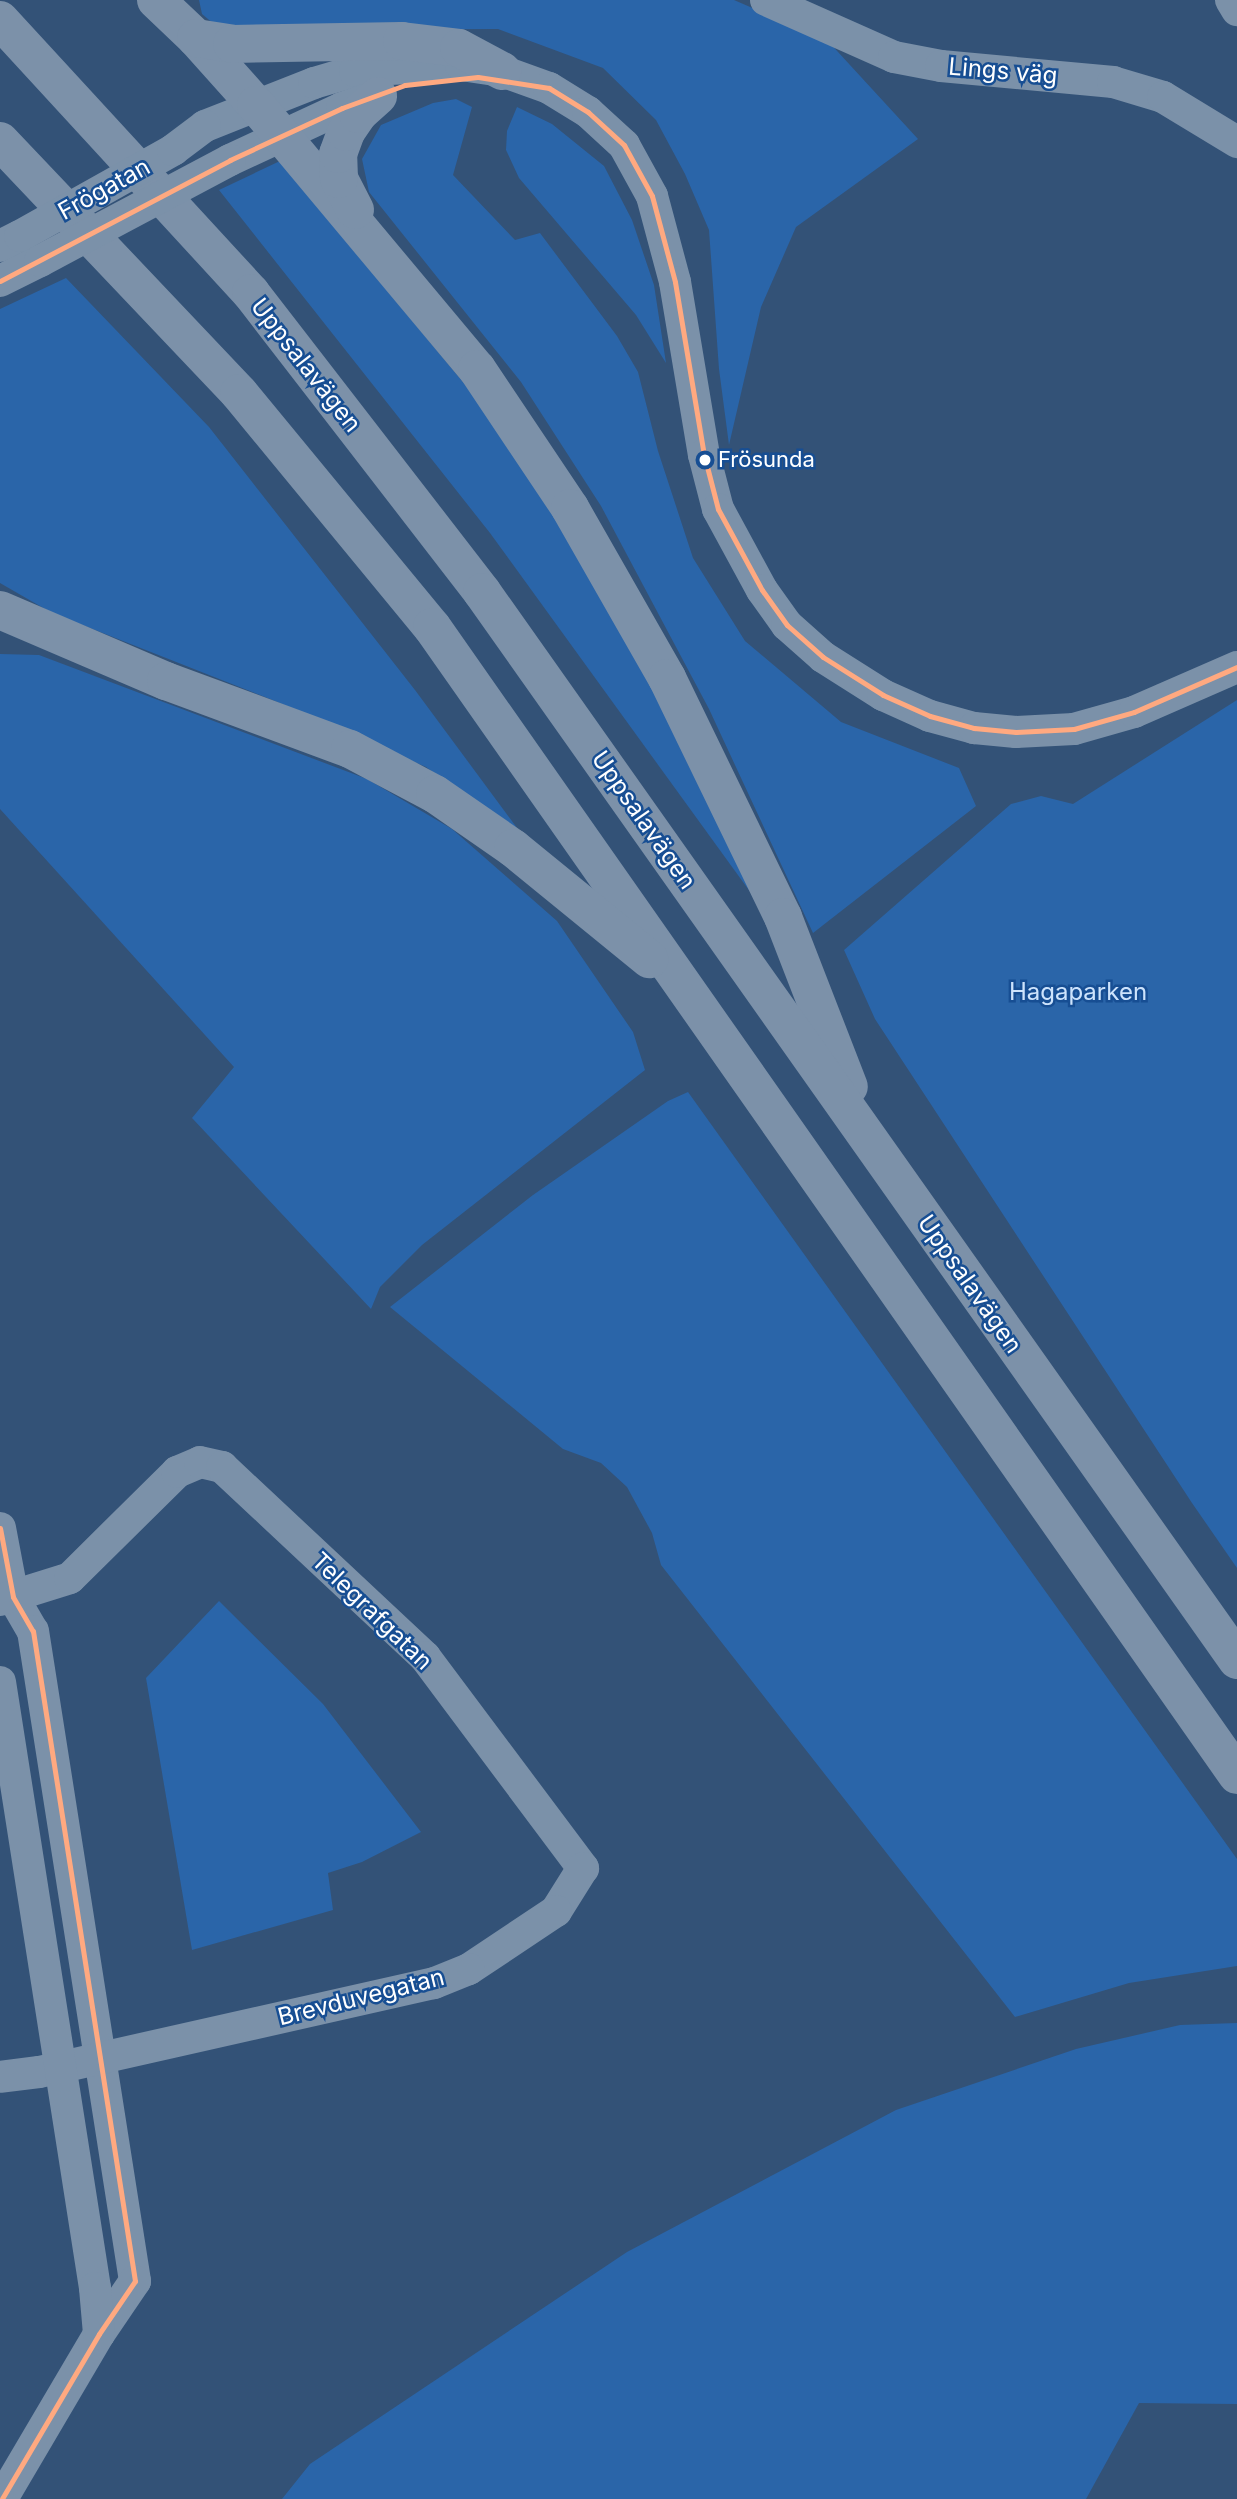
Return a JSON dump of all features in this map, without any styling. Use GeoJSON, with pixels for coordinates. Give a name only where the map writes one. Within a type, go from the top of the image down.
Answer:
{"type":"FeatureCollection","features":[{"type":"Feature","properties":{"kind":"highway"},"geometry":{"type":"LineString","coordinates":[[156,0],[196,38],[256,105],[477,369],[570,508],[667,678],[783,917],[872,1144]]}},
{"type":"Feature","properties":{"kind":"highway","name":"Uppsalavägen"},"geometry":{"type":"LineString","coordinates":[[0,20],[251,293],[482,592],[1237,1660]]}},
{"type":"Feature","properties":{"kind":"highway"},"geometry":{"type":"LineString","coordinates":[[196,38],[246,45],[402,41],[459,48],[502,71]]}},
{"type":"Feature","properties":{"kind":"highway"},"geometry":{"type":"LineString","coordinates":[[368,237],[339,179],[338,154],[352,123],[378,96]]}},
{"type":"Feature","properties":{"kind":"highway"},"geometry":{"type":"LineString","coordinates":[[0,141],[239,393],[432,627],[1237,1775]]}},
{"type":"Feature","properties":{"kind":"highway"},"geometry":{"type":"LineString","coordinates":[[0,610],[155,676],[350,749],[435,794],[513,848],[681,985]]}},
{"type":"Feature","properties":{"kind":"street","name":"Lings väg"},"geometry":{"type":"LineString","coordinates":[[766,0],[894,57],[941,66],[1113,82],[1151,93],[1197,116],[1237,142]]}},
{"type":"Feature","properties":{"kind":"street"},"geometry":{"type":"LineString","coordinates":[[1231,0],[1237,10]]}},
{"type":"Feature","properties":{"kind":"street","name":"Frögatan"},"geometry":{"type":"LineString","coordinates":[[10,241],[173,150],[205,126],[256,105],[355,71],[461,65],[502,71],[549,88]]}},
{"type":"Feature","properties":{"kind":"street","name":"Frögatan"},"geometry":{"type":"LineString","coordinates":[[0,281],[230,160],[342,108],[405,85],[478,78],[549,88]]}},
{"type":"Feature","properties":{"kind":"street"},"geometry":{"type":"LineString","coordinates":[[549,88],[588,112],[624,145],[652,196],[675,282],[701,442],[718,509],[762,590],[787,625],[823,657],[872,689],[930,716],[974,728],[1016,732],[1074,729],[1122,715],[1176,696],[1237,667]]}},
{"type":"Feature","properties":{"kind":"street","name":"Telegrafgatan"},"geometry":{"type":"LineString","coordinates":[[4,1607],[70,1578],[177,1472],[200,1462],[222,1467],[425,1657],[583,1868]]}},
{"type":"Feature","properties":{"kind":"street"},"geometry":{"type":"LineString","coordinates":[[0,1528],[4,1607],[33,1631],[135,2281],[99,2334],[2,2499]]}},
{"type":"Feature","properties":{"kind":"street"},"geometry":{"type":"LineString","coordinates":[[0,1682],[95,2288],[99,2334]]}},
{"type":"Feature","properties":{"kind":"street","name":"Brevduvegatan"},"geometry":{"type":"LineString","coordinates":[[0,2077],[60,2067],[434,1983],[469,1969],[556,1911],[583,1868]]}},
{"type":"Feature","properties":{"kind":"green space"},"geometry":{"type":"Polygon","coordinates":[[[199,0],[734,0],[827,40],[918,139],[796,227],[761,307],[729,445],[719,369],[709,230],[685,174],[656,120],[603,68],[498,29],[221,30],[202,14],[199,0]]]}},
{"type":"Feature","properties":{"kind":"green space"},"geometry":{"type":"Polygon","coordinates":[[[456,99],[472,107],[453,175],[515,240],[540,233],[617,336],[638,372],[658,451],[693,558],[745,641],[841,722],[959,768],[976,806],[813,933],[709,709],[601,506],[521,382],[369,192],[362,159],[381,125],[433,103],[456,99]]]}},
{"type":"Feature","properties":{"kind":"green space"},"geometry":{"type":"Polygon","coordinates":[[[517,107],[552,124],[604,166],[632,220],[654,285],[666,363],[636,315],[519,178],[506,150],[507,131],[517,107]]]}},
{"type":"Feature","properties":{"kind":"green space"},"geometry":{"type":"Polygon","coordinates":[[[280,161],[482,405],[596,580],[772,922],[490,533],[219,190],[280,161]]]}},
{"type":"Feature","properties":{"kind":"green space"},"geometry":{"type":"Polygon","coordinates":[[[66,278],[209,427],[415,690],[523,836],[426,767],[275,701],[52,613],[0,583],[0,309],[66,278]]]}},
{"type":"Feature","properties":{"kind":"green space"},"geometry":{"type":"Polygon","coordinates":[[[0,654],[39,655],[367,779],[452,829],[557,921],[633,1032],[645,1070],[422,1245],[380,1287],[371,1309],[192,1118],[234,1067],[0,809],[0,654]]]}},
{"type":"Feature","properties":{"kind":"green space","name":"Hagaparken"},"geometry":{"type":"Polygon","coordinates":[[[1237,700],[1237,1568],[875,1019],[844,950],[1011,804],[1041,796],[1073,804],[1237,700]]]}},
{"type":"Feature","properties":{"kind":"green space"},"geometry":{"type":"Polygon","coordinates":[[[688,1092],[1237,1859],[1237,1966],[1129,1983],[1015,2017],[661,1565],[652,1533],[627,1487],[601,1463],[563,1449],[390,1307],[533,1195],[668,1101],[688,1092]]]}},
{"type":"Feature","properties":{"kind":"green space"},"geometry":{"type":"Polygon","coordinates":[[[219,1601],[323,1704],[421,1832],[362,1862],[328,1873],[333,1910],[192,1950],[146,1678],[219,1601]]]}},
{"type":"Feature","properties":{"kind":"green space"},"geometry":{"type":"Polygon","coordinates":[[[1237,2023],[1237,2404],[1139,2403],[1086,2499],[282,2499],[310,2464],[627,2252],[896,2110],[1076,2049],[1180,2025],[1237,2023]]]}},
{"type":"Feature","properties":{"kind":"transit line"},"geometry":{"type":"LineString","coordinates":[[0,281],[230,160],[342,108],[405,85],[478,77],[549,88],[588,112],[624,145],[652,196],[675,282],[704,455],[718,509],[762,590],[787,625],[823,657],[883,695],[930,716],[974,728],[1016,732],[1074,729],[1134,712],[1237,667]]}},
{"type":"Feature","properties":{"kind":"transit line"},"geometry":{"type":"LineString","coordinates":[[0,1528],[13,1597],[33,1631],[135,2281],[99,2334],[2,2499]]}},
{"type":"Feature","properties":{"kind":"place","name":"Frösunda"},"geometry":{"type":"Point","coordinates":[705,460]}}]}
